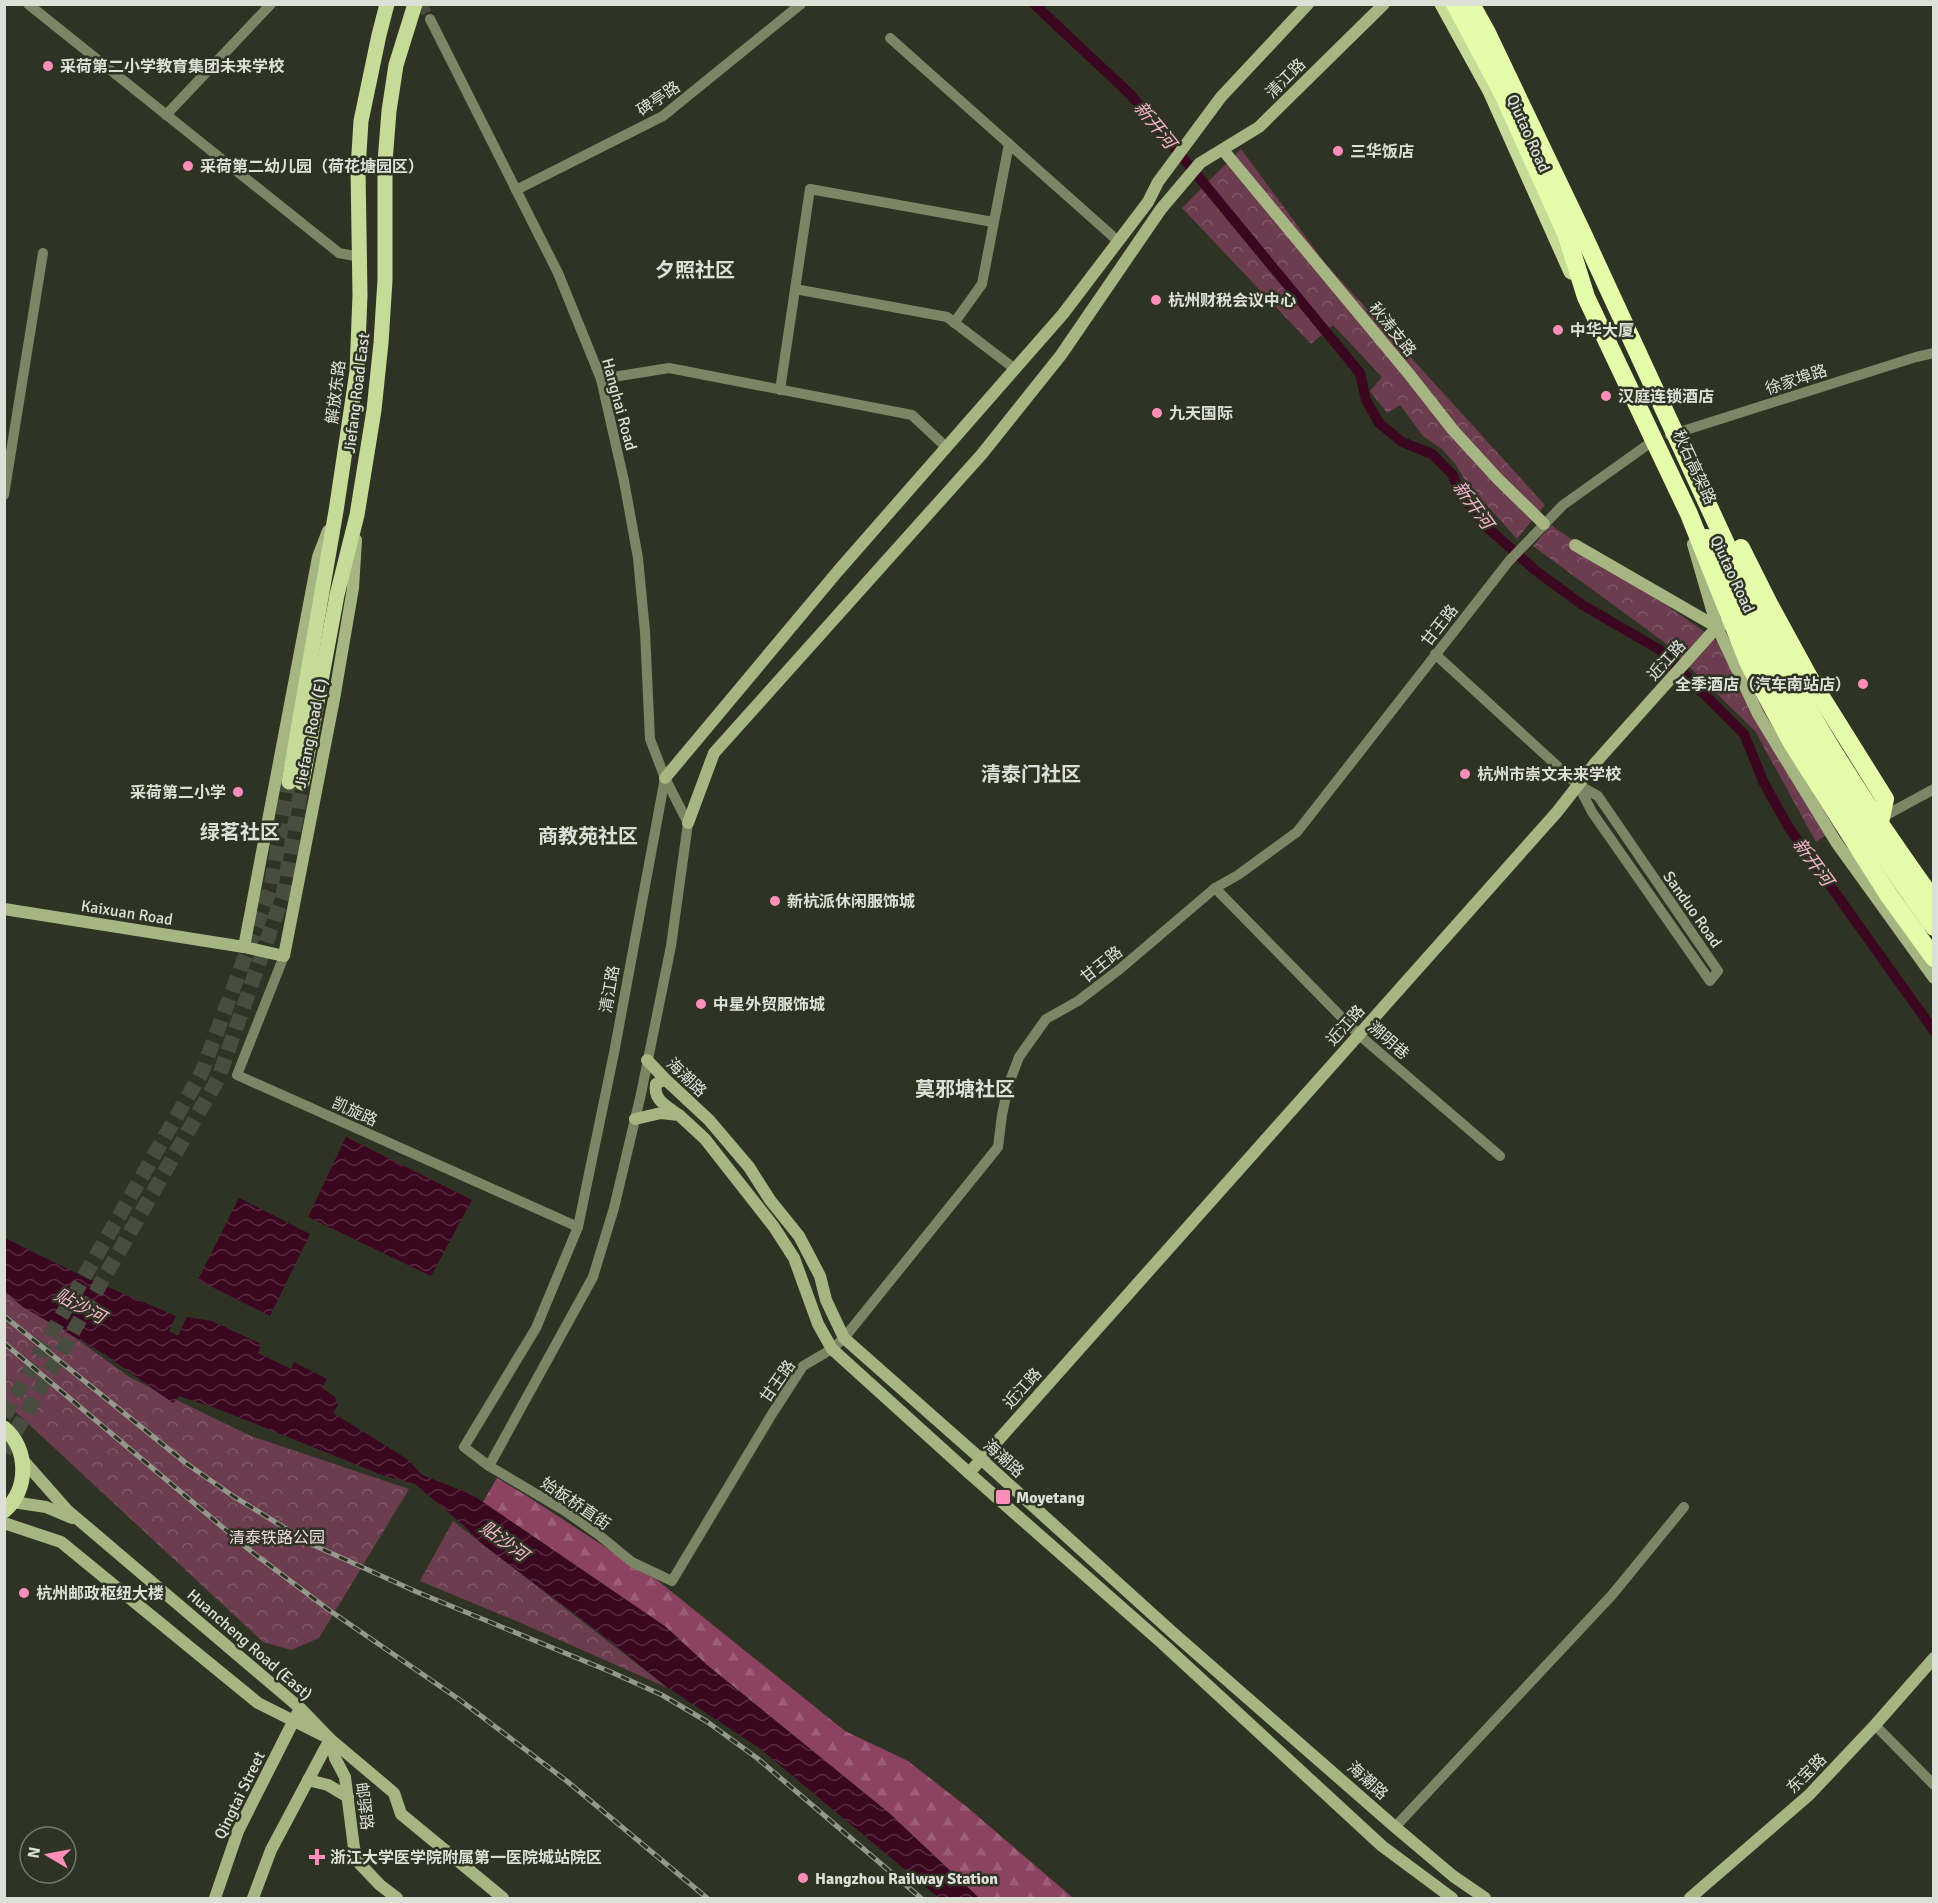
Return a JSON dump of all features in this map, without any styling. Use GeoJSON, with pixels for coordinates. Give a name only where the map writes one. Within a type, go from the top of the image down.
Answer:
{"type":"FeatureCollection","features":[{"type":"Feature","properties":{"kind":"highway","name":"秋石高架路"},"geometry":{"type":"LineString","coordinates":[[1455,4],[1503,94],[1732,592],[1770,669],[1823,762],[1934,927]]}},
{"type":"Feature","properties":{"kind":"highway","name":"秋石高架路"},"geometry":{"type":"LineString","coordinates":[[1473,4],[1745,585],[1793,681],[1874,815],[1934,901]]}},
{"type":"Feature","properties":{"kind":"highway"},"geometry":{"type":"LineString","coordinates":[[1546,157],[1568,193],[1764,594],[1810,679],[1885,799],[1881,818]]}},
{"type":"Feature","properties":{"kind":"highway"},"geometry":{"type":"LineString","coordinates":[[1567,236],[1586,297],[1689,514],[1749,664],[1798,753],[1889,896],[1934,958]]}},
{"type":"Feature","properties":{"kind":"main road","name":"解放东路"},"geometry":{"type":"LineString","coordinates":[[295,782],[357,371],[360,295],[358,170],[361,121],[387,4]]}},
{"type":"Feature","properties":{"kind":"main road","name":"Jiefang Road East"},"geometry":{"type":"LineString","coordinates":[[295,782],[357,515],[374,410],[385,280],[385,162],[389,111],[396,65],[415,4]]}},
{"type":"Feature","properties":{"kind":"main road","name":"清江路"},"geometry":{"type":"LineString","coordinates":[[665,778],[838,571],[1063,314],[1148,202],[1158,182],[1221,97],[1308,4]]}},
{"type":"Feature","properties":{"kind":"main road","name":"清江路"},"geometry":{"type":"LineString","coordinates":[[688,823],[714,753],[982,454],[1061,355],[1161,209],[1200,163],[1259,127],[1383,4]]}},
{"type":"Feature","properties":{"kind":"main road","name":"Qiutao Road"},"geometry":{"type":"LineString","coordinates":[[1442,4],[1490,91],[1650,443],[1734,619],[1782,711],[1857,831],[1934,944]]}},
{"type":"Feature","properties":{"kind":"main road","name":"Qiutao Road"},"geometry":{"type":"LineString","coordinates":[[1473,4],[1522,95],[1576,235],[1772,648],[1837,759],[1934,894]]}},
{"type":"Feature","properties":{"kind":"main road","name":"秋涛支路"},"geometry":{"type":"LineString","coordinates":[[1223,150],[1402,365],[1453,430],[1544,524]]}},
{"type":"Feature","properties":{"kind":"main road","name":"Jiefang Road (E)"},"geometry":{"type":"LineString","coordinates":[[244,947],[318,557],[336,510]]}},
{"type":"Feature","properties":{"kind":"main road"},"geometry":{"type":"LineString","coordinates":[[1683,513],[1717,627],[1758,714],[1836,842],[1934,978]]}},
{"type":"Feature","properties":{"kind":"main road","name":"Jiefang Road (E)"},"geometry":{"type":"LineString","coordinates":[[284,956],[353,588],[357,515]]}},
{"type":"Feature","properties":{"kind":"main road"},"geometry":{"type":"LineString","coordinates":[[1575,545],[1717,627]]}},
{"type":"Feature","properties":{"kind":"main road","name":"近江路"},"geometry":{"type":"LineString","coordinates":[[969,1473],[1557,812],[1596,762],[1717,627],[1752,609]]}},
{"type":"Feature","properties":{"kind":"main road","name":"Kaixuan Road"},"geometry":{"type":"LineString","coordinates":[[4,909],[244,947],[284,956]]}},
{"type":"Feature","properties":{"kind":"main road","name":"海潮路"},"geometry":{"type":"LineString","coordinates":[[648,1060],[664,1080],[709,1120],[749,1167],[770,1200],[799,1236],[820,1276],[826,1300],[844,1338],[1172,1632],[1395,1827],[1453,1876],[1485,1899]]}},
{"type":"Feature","properties":{"kind":"main road"},"geometry":{"type":"LineString","coordinates":[[664,1080],[656,1084],[655,1095],[679,1115]]}},
{"type":"Feature","properties":{"kind":"main road","name":"海潮路"},"geometry":{"type":"LineString","coordinates":[[634,1119],[661,1113],[679,1115],[705,1139],[774,1227],[794,1258],[818,1324],[832,1349],[1162,1642],[1382,1846],[1452,1899]]}},
{"type":"Feature","properties":{"kind":"main road"},"geometry":{"type":"LineString","coordinates":[[4,1428],[16,1442],[22,1459],[21,1482],[8,1506],[46,1507],[91,1529]]}},
{"type":"Feature","properties":{"kind":"main road"},"geometry":{"type":"LineString","coordinates":[[22,1459],[67,1510],[91,1529]]}},
{"type":"Feature","properties":{"kind":"main road","name":"Huancheng Road (East)"},"geometry":{"type":"LineString","coordinates":[[4,1523],[61,1542],[258,1704],[330,1739]]}},
{"type":"Feature","properties":{"kind":"main road","name":"Huancheng Road (East)"},"geometry":{"type":"LineString","coordinates":[[91,1529],[300,1708],[330,1739],[394,1793],[401,1814],[503,1899]]}},
{"type":"Feature","properties":{"kind":"main road","name":"东宝路"},"geometry":{"type":"LineString","coordinates":[[1690,1899],[1809,1795],[1934,1658]]}},
{"type":"Feature","properties":{"kind":"main road","name":"Qingtai Street"},"geometry":{"type":"LineString","coordinates":[[215,1899],[238,1831],[300,1708]]}},
{"type":"Feature","properties":{"kind":"main road"},"geometry":{"type":"LineString","coordinates":[[253,1899],[271,1850],[330,1739]]}},
{"type":"Feature","properties":{"kind":"main road","name":"邮驿路"},"geometry":{"type":"LineString","coordinates":[[330,1739],[335,1758],[345,1777],[354,1848],[360,1864],[397,1899]]}},
{"type":"Feature","properties":{"kind":"main road"},"geometry":{"type":"LineString","coordinates":[[308,1779],[328,1785],[348,1797]]}},
{"type":"Feature","properties":{"kind":"street"},"geometry":{"type":"LineString","coordinates":[[28,4],[339,253],[360,257]]}},
{"type":"Feature","properties":{"kind":"street"},"geometry":{"type":"LineString","coordinates":[[166,115],[272,4]]}},
{"type":"Feature","properties":{"kind":"street","name":"碑亭路"},"geometry":{"type":"LineString","coordinates":[[516,190],[663,116],[728,66],[801,4]]}},
{"type":"Feature","properties":{"kind":"street","name":"Hanghai Road"},"geometry":{"type":"LineString","coordinates":[[429,19],[558,273],[601,379],[624,481],[638,558],[645,632],[650,740],[665,778],[688,823]]}},
{"type":"Feature","properties":{"kind":"street"},"geometry":{"type":"LineString","coordinates":[[890,38],[1118,241]]}},
{"type":"Feature","properties":{"kind":"street"},"geometry":{"type":"LineString","coordinates":[[954,323],[982,284],[1009,144]]}},
{"type":"Feature","properties":{"kind":"street"},"geometry":{"type":"LineString","coordinates":[[780,390],[810,189],[993,222]]}},
{"type":"Feature","properties":{"kind":"street"},"geometry":{"type":"LineString","coordinates":[[4,495],[43,254]]}},
{"type":"Feature","properties":{"kind":"street"},"geometry":{"type":"LineString","coordinates":[[795,289],[947,317],[1015,369]]}},
{"type":"Feature","properties":{"kind":"street","name":"徐家埠路"},"geometry":{"type":"LineString","coordinates":[[1669,435],[1934,353]]}},
{"type":"Feature","properties":{"kind":"street"},"geometry":{"type":"LineString","coordinates":[[601,379],[669,368],[912,415],[946,447]]}},
{"type":"Feature","properties":{"kind":"street","name":"甘王路"},"geometry":{"type":"LineString","coordinates":[[672,1581],[803,1366],[832,1349],[844,1338],[998,1147],[1008,1086],[1018,1057],[1046,1019],[1078,1001],[1120,969],[1215,888],[1238,875],[1297,831],[1509,561],[1563,505],[1650,443]]}},
{"type":"Feature","properties":{"kind":"street","name":"Sanduo Road"},"geometry":{"type":"LineString","coordinates":[[1435,654],[1578,785],[1598,796],[1718,971],[1710,981],[1592,813],[1578,785]]}},
{"type":"Feature","properties":{"kind":"street","name":"清江路"},"geometry":{"type":"LineString","coordinates":[[464,1447],[536,1328],[578,1227],[614,1053],[665,778]]}},
{"type":"Feature","properties":{"kind":"street"},"geometry":{"type":"LineString","coordinates":[[1836,842],[1934,789]]}},
{"type":"Feature","properties":{"kind":"street"},"geometry":{"type":"LineString","coordinates":[[489,1466],[593,1277],[614,1208],[648,1060],[670,946],[688,823]]}},
{"type":"Feature","properties":{"kind":"street","name":"溯明巷"},"geometry":{"type":"LineString","coordinates":[[1215,888],[1358,1034],[1500,1156]]}},
{"type":"Feature","properties":{"kind":"street","name":"凯旋路"},"geometry":{"type":"LineString","coordinates":[[284,956],[237,1075],[578,1227]]}},
{"type":"Feature","properties":{"kind":"street","name":"始板桥直街"},"geometry":{"type":"LineString","coordinates":[[464,1447],[489,1466],[565,1510],[632,1562],[672,1581]]}},
{"type":"Feature","properties":{"kind":"street"},"geometry":{"type":"LineString","coordinates":[[1395,1827],[1612,1595],[1684,1507]]}},
{"type":"Feature","properties":{"kind":"street"},"geometry":{"type":"LineString","coordinates":[[1875,1725],[1934,1785]]}},
{"type":"Feature","properties":{"kind":"green space"},"geometry":{"type":"Polygon","coordinates":[[[1241,149],[1325,263],[1545,505],[1517,539],[1466,482],[1456,465],[1443,450],[1423,436],[1400,405],[1387,413],[1370,391],[1382,377],[1333,325],[1311,344],[1182,208],[1241,149]]]}},
{"type":"Feature","properties":{"kind":"green space"},"geometry":{"type":"Polygon","coordinates":[[[1551,525],[1705,632],[1758,675],[1851,819],[1816,842],[1755,731],[1664,642],[1533,546],[1551,525]]]}},
{"type":"Feature","properties":{"kind":"green space","name":"清泰铁路公园"},"geometry":{"type":"Polygon","coordinates":[[[4,1287],[131,1378],[251,1436],[409,1489],[319,1638],[291,1650],[263,1642],[5,1402],[4,1287]]]}},
{"type":"Feature","properties":{"kind":"green space"},"geometry":{"type":"Polygon","coordinates":[[[497,1478],[652,1576],[845,1731],[908,1761],[967,1807],[1073,1898],[979,1898],[889,1813],[707,1665],[666,1627],[483,1502],[497,1478]]]}},
{"type":"Feature","properties":{"kind":"green space"},"geometry":{"type":"Polygon","coordinates":[[[453,1521],[668,1688],[420,1581],[453,1521]]]}},
{"type":"Feature","properties":{"kind":"water"},"geometry":{"type":"Polygon","coordinates":[[[346,1137],[472,1200],[431,1276],[308,1217],[346,1137]]]}},
{"type":"Feature","properties":{"kind":"water"},"geometry":{"type":"Polygon","coordinates":[[[239,1198],[310,1234],[270,1316],[198,1280],[239,1198]]]}},
{"type":"Feature","properties":{"kind":"water","name":"贴沙河"},"geometry":{"type":"Polygon","coordinates":[[[5,1238],[82,1276],[176,1316],[169,1331],[178,1336],[187,1317],[212,1321],[261,1344],[258,1353],[291,1369],[294,1362],[327,1379],[322,1388],[335,1397],[338,1405],[333,1413],[407,1459],[422,1475],[471,1494],[666,1627],[707,1665],[889,1813],[979,1898],[939,1898],[758,1747],[668,1688],[604,1636],[482,1544],[415,1484],[382,1475],[221,1410],[179,1396],[173,1403],[104,1354],[23,1307],[5,1292],[5,1238]]]}},
{"type":"Feature","properties":{"kind":"waterway","name":"新开河"},"geometry":{"type":"LineString","coordinates":[[1034,4],[1131,95],[1360,373],[1366,400],[1379,423],[1402,442],[1432,454],[1452,474],[1463,497],[1489,529],[1535,570],[1581,604],[1660,650],[1744,734],[1764,783],[1789,828],[1934,1031]]}},
{"type":"Feature","properties":{"kind":"tunnel"},"geometry":{"type":"LineString","coordinates":[[422,4],[430,19]]}},
{"type":"Feature","properties":{"kind":"tunnel"},"geometry":{"type":"LineString","coordinates":[[4,1416],[202,1072],[271,887],[289,782]]}},
{"type":"Feature","properties":{"kind":"tunnel"},"geometry":{"type":"LineString","coordinates":[[4,1452],[218,1079],[283,895],[302,783]]}},
{"type":"Feature","properties":{"kind":"railway"},"geometry":{"type":"LineString","coordinates":[[4,1316],[187,1464],[233,1496],[311,1544],[417,1592],[611,1672],[662,1695],[706,1721],[757,1758],[921,1898]]}},
{"type":"Feature","properties":{"kind":"railway"},"geometry":{"type":"LineString","coordinates":[[4,1343],[252,1552],[329,1610],[460,1700],[568,1782],[707,1898]]}},
{"type":"Feature","properties":{"kind":"place","name":"采荷第二小学教育集团未来学校"},"geometry":{"type":"Point","coordinates":[48,66]}},
{"type":"Feature","properties":{"kind":"place","name":"三华饭店"},"geometry":{"type":"Point","coordinates":[1338,151]}},
{"type":"Feature","properties":{"kind":"place","name":"采荷第二幼儿园（荷花塘园区）"},"geometry":{"type":"Point","coordinates":[188,166]}},
{"type":"Feature","properties":{"kind":"place","name":"杭州财税会议中心"},"geometry":{"type":"Point","coordinates":[1156,300]}},
{"type":"Feature","properties":{"kind":"place","name":"中华大厦"},"geometry":{"type":"Point","coordinates":[1558,330]}},
{"type":"Feature","properties":{"kind":"place","name":"汉庭连锁酒店"},"geometry":{"type":"Point","coordinates":[1606,396]}},
{"type":"Feature","properties":{"kind":"place","name":"九天国际"},"geometry":{"type":"Point","coordinates":[1157,413]}},
{"type":"Feature","properties":{"kind":"place","name":"全季酒店（汽车南站店）"},"geometry":{"type":"Point","coordinates":[1863,684]}},
{"type":"Feature","properties":{"kind":"place","name":"杭州市崇文未来学校"},"geometry":{"type":"Point","coordinates":[1465,774]}},
{"type":"Feature","properties":{"kind":"place","name":"采荷第二小学"},"geometry":{"type":"Point","coordinates":[238,792]}},
{"type":"Feature","properties":{"kind":"place","name":"新杭派休闲服饰城"},"geometry":{"type":"Point","coordinates":[775,901]}},
{"type":"Feature","properties":{"kind":"place","name":"中星外贸服饰城"},"geometry":{"type":"Point","coordinates":[701,1004]}},
{"type":"Feature","properties":{"kind":"place","name":"Moyetang"},"geometry":{"type":"Point","coordinates":[1003,1497]}},
{"type":"Feature","properties":{"kind":"place","name":"杭州邮政枢纽大楼"},"geometry":{"type":"Point","coordinates":[24,1593]}},
{"type":"Feature","properties":{"kind":"place","name":"浙江大学医学院附属第一医院城站院区"},"geometry":{"type":"Point","coordinates":[317,1857]}},
{"type":"Feature","properties":{"kind":"place","name":"Hangzhou Railway Station"},"geometry":{"type":"Point","coordinates":[803,1878]}},
{"type":"Feature","properties":{"kind":"district","name":"夕照社区"},"geometry":{"type":"Point","coordinates":[695,270]}},
{"type":"Feature","properties":{"kind":"district","name":"清泰门社区"},"geometry":{"type":"Point","coordinates":[1031,774]}},
{"type":"Feature","properties":{"kind":"district","name":"绿茗社区"},"geometry":{"type":"Point","coordinates":[240,832]}},
{"type":"Feature","properties":{"kind":"district","name":"商教苑社区"},"geometry":{"type":"Point","coordinates":[588,836]}},
{"type":"Feature","properties":{"kind":"district","name":"莫邪塘社区"},"geometry":{"type":"Point","coordinates":[965,1089]}}]}
